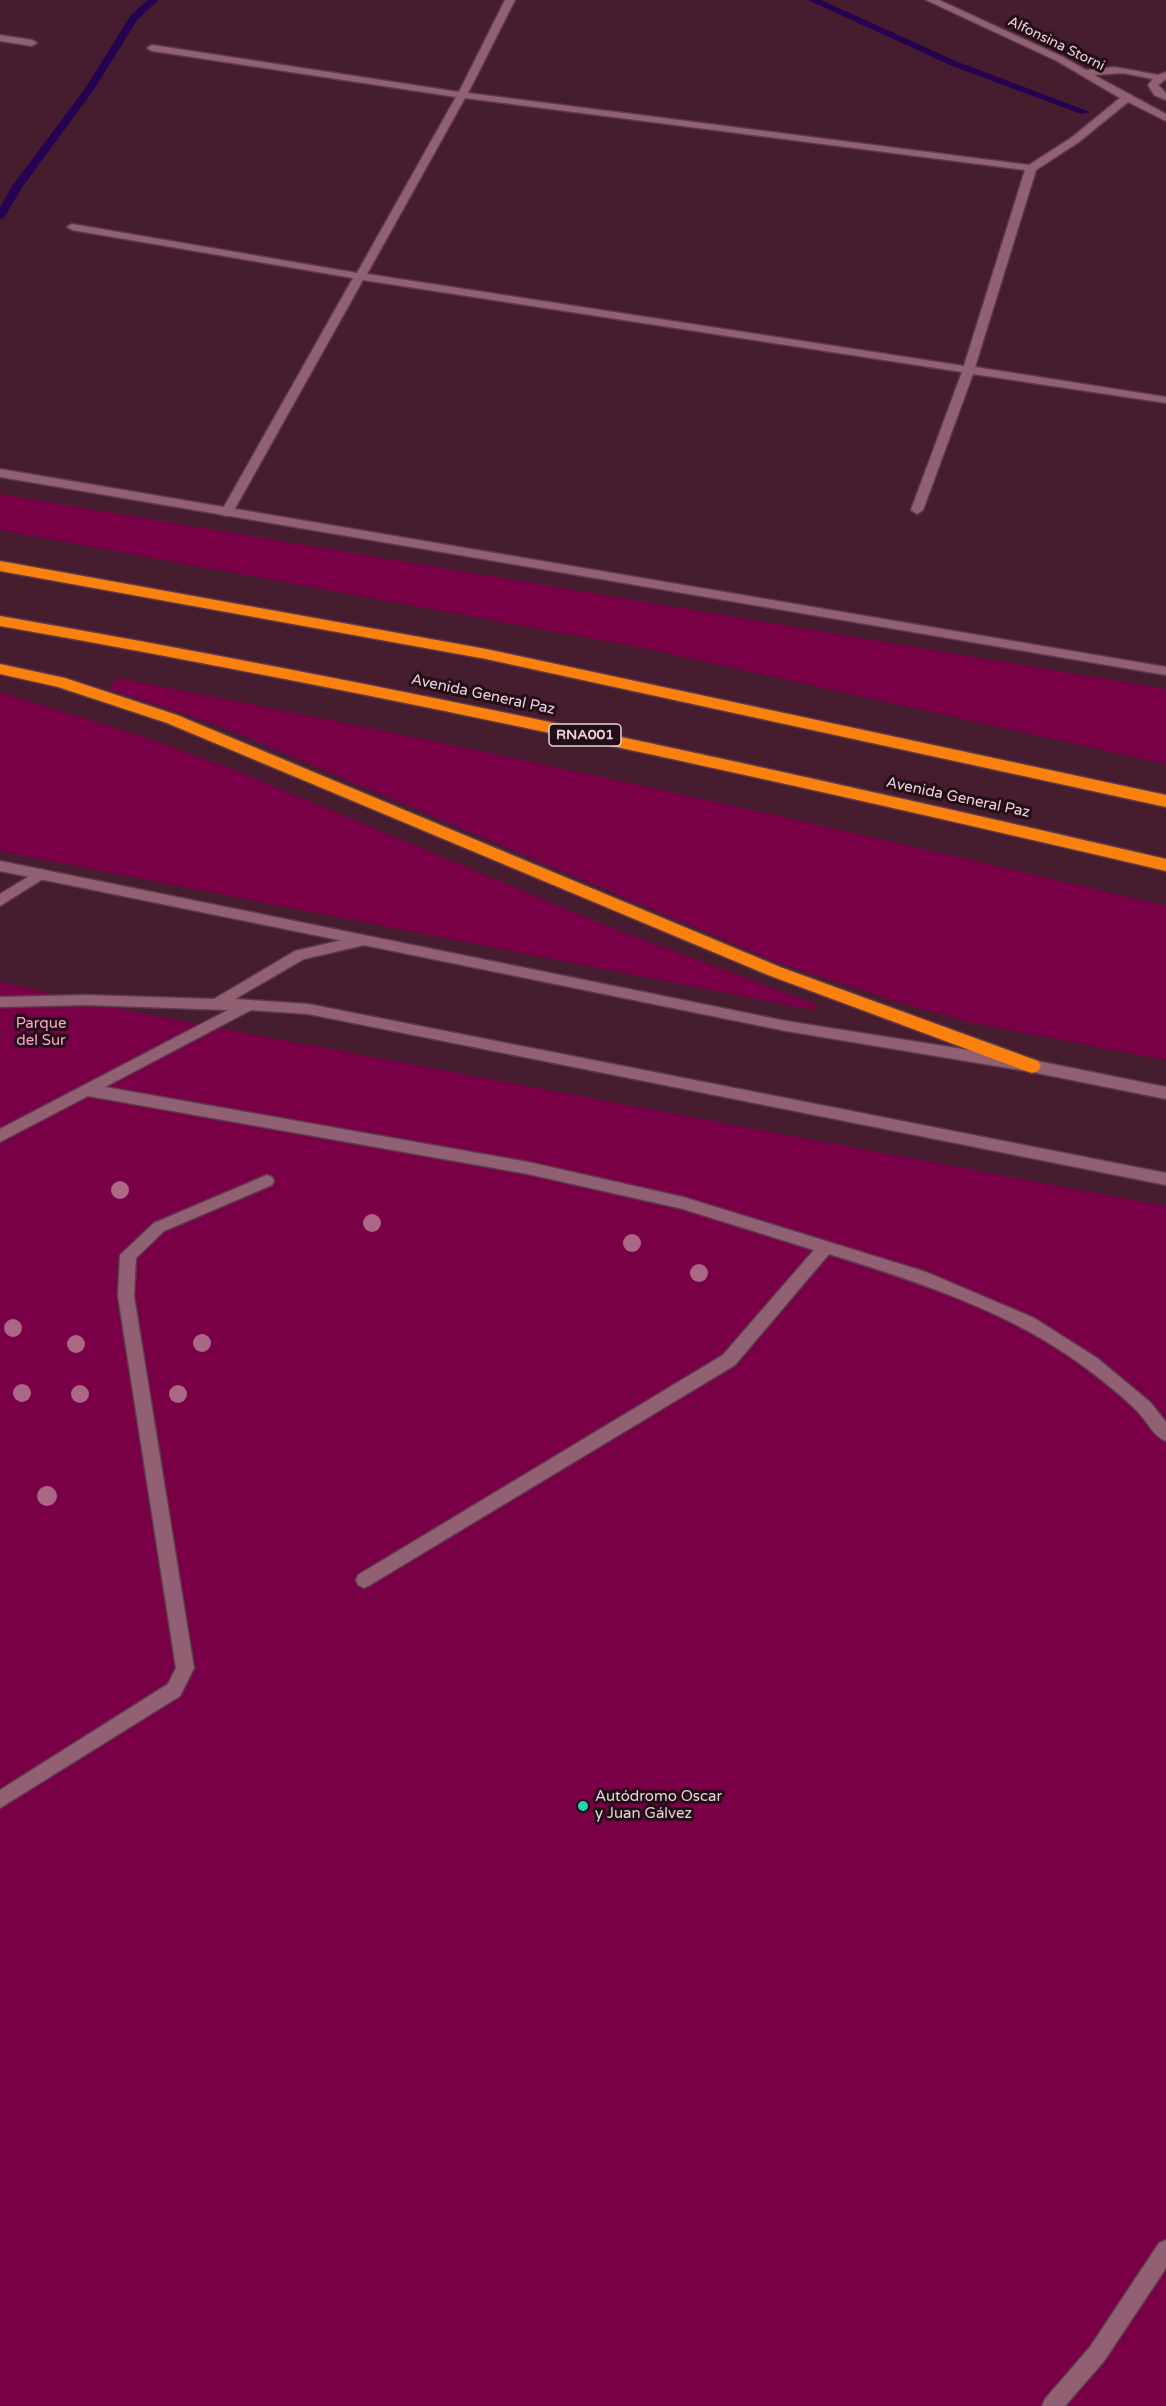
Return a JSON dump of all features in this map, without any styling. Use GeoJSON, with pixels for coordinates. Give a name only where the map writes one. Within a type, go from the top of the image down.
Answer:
{"type":"FeatureCollection","features":[{"type":"Feature","properties":{"kind":"highway"},"geometry":{"type":"LineString","coordinates":[[0,566],[486,654],[1166,801]]}},
{"type":"Feature","properties":{"kind":"highway","name":"Avenida General Paz"},"geometry":{"type":"LineString","coordinates":[[0,621],[300,675],[561,730],[1166,865]]}},
{"type":"Feature","properties":{"kind":"highway"},"geometry":{"type":"LineString","coordinates":[[0,669],[60,682],[172,719],[774,971],[1032,1066]]}},
{"type":"Feature","properties":{"kind":"street"},"geometry":{"type":"LineString","coordinates":[[226,512],[462,95],[510,0]]}},
{"type":"Feature","properties":{"kind":"street","name":"Alfonsina Storni"},"geometry":{"type":"LineString","coordinates":[[931,0],[1086,73],[1166,118]]}},
{"type":"Feature","properties":{"kind":"street"},"geometry":{"type":"LineString","coordinates":[[0,38],[32,43]]}},
{"type":"Feature","properties":{"kind":"street"},"geometry":{"type":"LineString","coordinates":[[152,48],[462,95],[1031,168],[1075,140],[1127,98]]}},
{"type":"Feature","properties":{"kind":"street"},"geometry":{"type":"LineString","coordinates":[[1086,73],[1112,68],[1130,69],[1162,76]]}},
{"type":"Feature","properties":{"kind":"street"},"geometry":{"type":"LineString","coordinates":[[1162,76],[1153,85],[1154,89],[1166,97]]}},
{"type":"Feature","properties":{"kind":"street"},"geometry":{"type":"LineString","coordinates":[[917,510],[969,369],[1031,168]]}},
{"type":"Feature","properties":{"kind":"street"},"geometry":{"type":"LineString","coordinates":[[72,227],[358,276],[1166,400]]}},
{"type":"Feature","properties":{"kind":"street"},"geometry":{"type":"LineString","coordinates":[[0,473],[1166,671]]}},
{"type":"Feature","properties":{"kind":"street"},"geometry":{"type":"LineString","coordinates":[[0,866],[786,1026],[1032,1066],[1166,1094]]}},
{"type":"Feature","properties":{"kind":"street"},"geometry":{"type":"LineString","coordinates":[[0,901],[41,874]]}},
{"type":"Feature","properties":{"kind":"street"},"geometry":{"type":"LineString","coordinates":[[219,1002],[300,955],[364,940]]}},
{"type":"Feature","properties":{"kind":"street"},"geometry":{"type":"LineString","coordinates":[[0,1002],[87,1000],[219,1002],[308,1009],[1166,1179]]}},
{"type":"Feature","properties":{"kind":"street"},"geometry":{"type":"LineString","coordinates":[[0,1136],[249,1005]]}},
{"type":"Feature","properties":{"kind":"street"},"geometry":{"type":"LineString","coordinates":[[87,1090],[528,1168],[682,1203],[926,1278],[1029,1323],[1108,1377],[1144,1407],[1166,1434]]}},
{"type":"Feature","properties":{"kind":"street"},"geometry":{"type":"LineString","coordinates":[[0,1800],[174,1690],[185,1668],[126,1296],[128,1255],[159,1227],[267,1181]]}},
{"type":"Feature","properties":{"kind":"street"},"geometry":{"type":"LineString","coordinates":[[364,1580],[729,1360],[826,1247]]}},
{"type":"Feature","properties":{"kind":"street"},"geometry":{"type":"LineString","coordinates":[[1052,2406],[1097,2354],[1166,2250]]}},
{"type":"Feature","properties":{"kind":"green space"},"geometry":{"type":"Polygon","coordinates":[[[0,494],[1166,689],[1166,764],[644,648],[0,530],[0,494]]]}},
{"type":"Feature","properties":{"kind":"green space"},"geometry":{"type":"Polygon","coordinates":[[[118,678],[381,730],[644,786],[1166,906],[1166,1060],[973,1023],[911,1006],[781,964],[225,728],[109,689],[118,678]]]}},
{"type":"Feature","properties":{"kind":"green space"},"geometry":{"type":"Polygon","coordinates":[[[0,692],[147,738],[245,774],[609,927],[816,1004],[814,1010],[0,851],[0,692]]]}},
{"type":"Feature","properties":{"kind":"green space","name":"Autódromo Oscar y Juan Gálvez"},"geometry":{"type":"Polygon","coordinates":[[[0,982],[160,1017],[1166,1206],[1166,2406],[0,2406],[0,982]]]}},
{"type":"Feature","properties":{"kind":"waterway"},"geometry":{"type":"LineString","coordinates":[[0,216],[18,185],[88,91],[134,17],[154,0]]}},
{"type":"Feature","properties":{"kind":"waterway"},"geometry":{"type":"LineString","coordinates":[[813,0],[955,64],[1085,112]]}},
{"type":"Feature","properties":{"kind":"place","name":"Autódromo Oscar y Juan Gálvez"},"geometry":{"type":"Point","coordinates":[583,1806]}},
{"type":"Feature","properties":{"kind":"park label","name":"Parque del Sur"},"geometry":{"type":"Point","coordinates":[41,1032]}}]}
